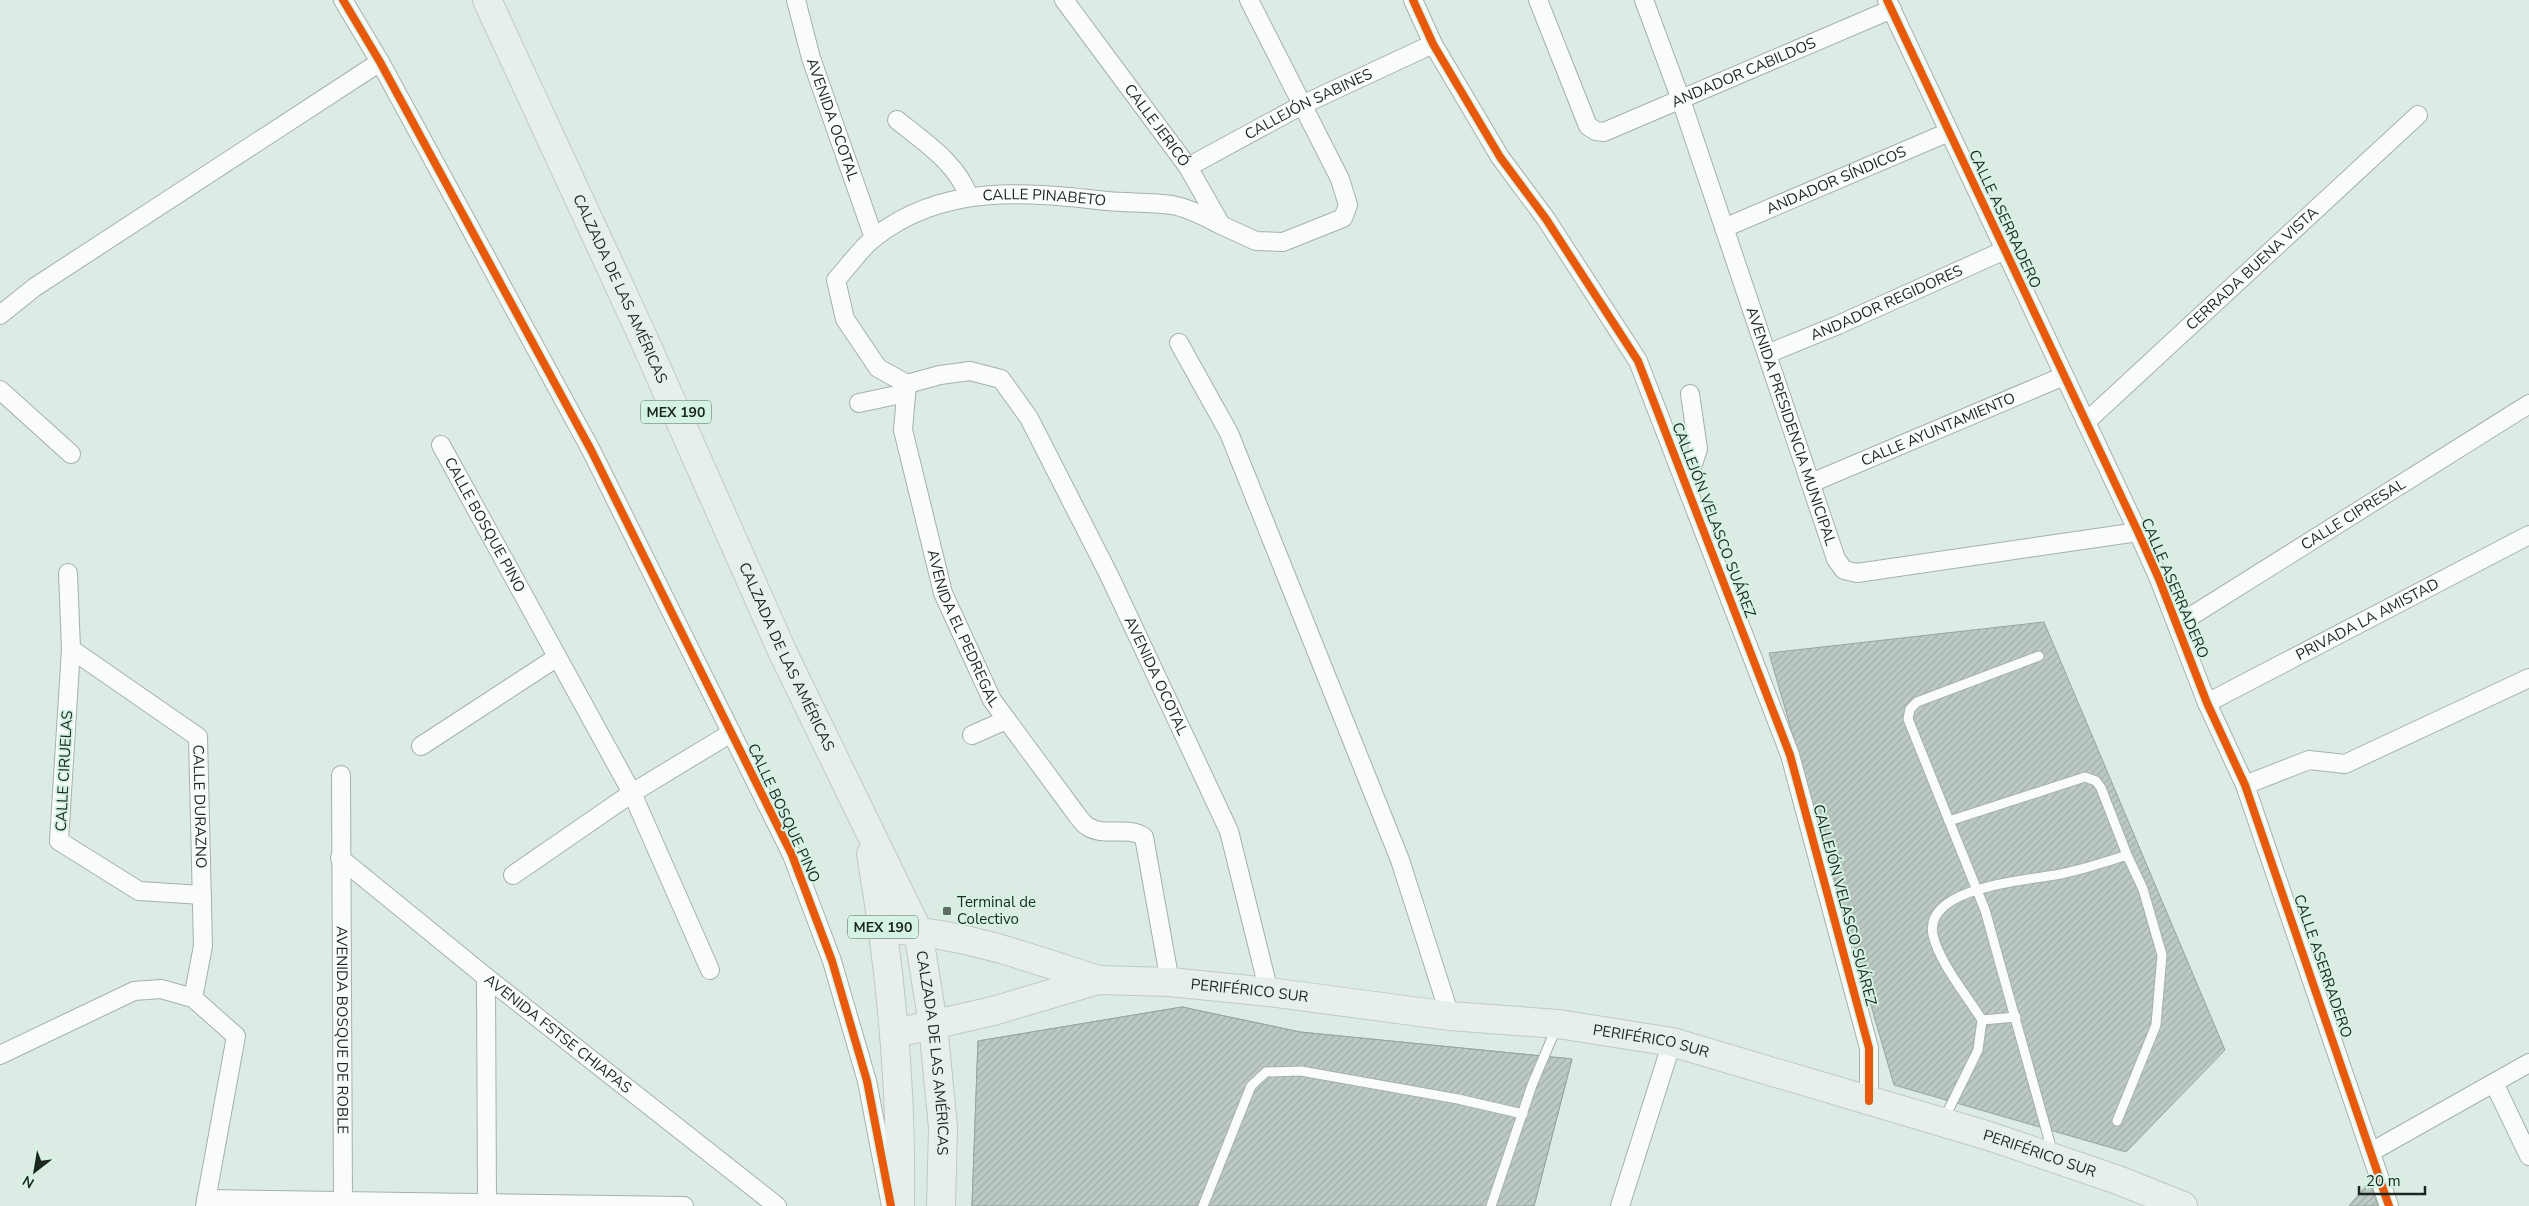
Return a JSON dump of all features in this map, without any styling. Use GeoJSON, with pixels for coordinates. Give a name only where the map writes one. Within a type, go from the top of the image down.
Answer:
{"type":"FeatureCollection","features":[{"type":"Feature","properties":{"kind":"main road","name":"CALZADA DE LAS AMÉRICAS"},"geometry":{"type":"LineString","coordinates":[[487,0],[642,335],[783,652],[918,931],[933,1024],[943,1128],[941,1206]]}},
{"type":"Feature","properties":{"kind":"main road","name":"CALZADA DE LAS AMÉRICAS"},"geometry":{"type":"LineString","coordinates":[[866,823],[884,929],[896,1033],[902,1136],[900,1206]]}},
{"type":"Feature","properties":{"kind":"main road","name":"PERIFÉRICO SUR"},"geometry":{"type":"LineString","coordinates":[[884,929],[918,931],[1013,952],[1098,980],[1170,982],[1269,992],[1450,1016],[1558,1024],[1672,1042],[1943,1122],[2055,1158],[2183,1206]]}},
{"type":"Feature","properties":{"kind":"main road","name":"PERIFÉRICO SUR"},"geometry":{"type":"LineString","coordinates":[[896,1033],[993,1011],[1098,980]]}},
{"type":"Feature","properties":{"kind":"street"},"geometry":{"type":"LineString","coordinates":[[343,0],[380,62],[591,450],[731,733]]}},
{"type":"Feature","properties":{"kind":"street","name":"AVENIDA OCOTAL"},"geometry":{"type":"LineString","coordinates":[[796,0],[810,58],[874,238]]}},
{"type":"Feature","properties":{"kind":"street","name":"CALLE JERICÓ"},"geometry":{"type":"LineString","coordinates":[[1064,0],[1188,167],[1221,224]]}},
{"type":"Feature","properties":{"kind":"street"},"geometry":{"type":"LineString","coordinates":[[1221,224],[1256,241],[1283,242],[1343,218],[1348,205],[1340,179],[1249,0]]}},
{"type":"Feature","properties":{"kind":"street","name":"CALLEJÓN VELASCO SUÁREZ"},"geometry":{"type":"LineString","coordinates":[[1412,0],[1433,44],[1500,158],[1546,220],[1638,361],[1790,755],[1870,1048],[1869,1100]]}},
{"type":"Feature","properties":{"kind":"street","name":"ANDADOR CABILDOS"},"geometry":{"type":"LineString","coordinates":[[1538,0],[1588,126],[1596,131],[1604,132],[1682,100],[1889,5]]}},
{"type":"Feature","properties":{"kind":"street","name":"AVENIDA PRESIDENCIA MUNICIPAL"},"geometry":{"type":"LineString","coordinates":[[1644,0],[1682,100],[1836,559],[1844,570],[1857,573],[2138,532]]}},
{"type":"Feature","properties":{"kind":"street","name":"CALLE ASERRADERO"},"geometry":{"type":"LineString","coordinates":[[1889,5],[2138,532],[2207,703],[2245,785],[2389,1206]]}},
{"type":"Feature","properties":{"kind":"street","name":"CALLEJÓN SABINES"},"geometry":{"type":"LineString","coordinates":[[1188,167],[1302,105],[1433,44]]}},
{"type":"Feature","properties":{"kind":"street"},"geometry":{"type":"LineString","coordinates":[[0,315],[35,286],[380,62]]}},
{"type":"Feature","properties":{"kind":"street","name":"CERRADA BUENA VISTA"},"geometry":{"type":"LineString","coordinates":[[2086,422],[2418,115]]}},
{"type":"Feature","properties":{"kind":"street"},"geometry":{"type":"LineString","coordinates":[[897,120],[950,166],[963,182],[969,197]]}},
{"type":"Feature","properties":{"kind":"street","name":"ANDADOR SÍNDICOS"},"geometry":{"type":"LineString","coordinates":[[1724,228],[1949,132]]}},
{"type":"Feature","properties":{"kind":"street","name":"CALLE PINABETO"},"geometry":{"type":"LineString","coordinates":[[874,238],[916,212],[946,201],[969,197],[1039,193],[1129,203],[1172,205],[1196,212],[1221,224]]}},
{"type":"Feature","properties":{"kind":"street"},"geometry":{"type":"LineString","coordinates":[[874,238],[836,280],[845,319],[878,368],[907,388]]}},
{"type":"Feature","properties":{"kind":"street","name":"ANDADOR REGIDORES"},"geometry":{"type":"LineString","coordinates":[[1767,354],[1838,326],[2005,250]]}},
{"type":"Feature","properties":{"kind":"street"},"geometry":{"type":"LineString","coordinates":[[1179,343],[1232,442],[1400,860],[1450,1016]]}},
{"type":"Feature","properties":{"kind":"street","name":"AVENIDA OCOTAL"},"geometry":{"type":"LineString","coordinates":[[907,388],[940,375],[970,370],[1000,379],[1029,418],[1104,566],[1229,831],[1269,992]]}},
{"type":"Feature","properties":{"kind":"street","name":"CALLE AYUNTAMIENTO"},"geometry":{"type":"LineString","coordinates":[[1810,482],[2064,376]]}},
{"type":"Feature","properties":{"kind":"street"},"geometry":{"type":"LineString","coordinates":[[859,403],[907,388]]}},
{"type":"Feature","properties":{"kind":"street","name":"AVENIDA EL PEDREGAL"},"geometry":{"type":"LineString","coordinates":[[907,388],[903,430],[943,593],[992,700],[1074,812],[1087,826],[1101,831],[1137,832],[1144,837],[1170,982]]}},
{"type":"Feature","properties":{"kind":"street"},"geometry":{"type":"LineString","coordinates":[[0,390],[72,454]]}},
{"type":"Feature","properties":{"kind":"street"},"geometry":{"type":"LineString","coordinates":[[1686,485],[1698,449],[1690,394]]}},
{"type":"Feature","properties":{"kind":"street","name":"CALLE CIPRESAL"},"geometry":{"type":"LineString","coordinates":[[2177,625],[2529,404]]}},
{"type":"Feature","properties":{"kind":"street","name":"CALLE BOSQUE PINO"},"geometry":{"type":"LineString","coordinates":[[441,445],[556,658],[632,793],[710,970]]}},
{"type":"Feature","properties":{"kind":"street","name":"PRIVADA LA AMISTAD"},"geometry":{"type":"LineString","coordinates":[[2207,703],[2529,535]]}},
{"type":"Feature","properties":{"kind":"street","name":"CALLE CIRUELAS"},"geometry":{"type":"LineString","coordinates":[[68,573],[71,649],[59,842],[139,891],[202,895]]}},
{"type":"Feature","properties":{"kind":"street","name":"CALLE DURAZNO"},"geometry":{"type":"LineString","coordinates":[[71,649],[198,737],[203,946],[193,998]]}},
{"type":"Feature","properties":{"kind":"street"},"geometry":{"type":"LineString","coordinates":[[421,746],[556,658]]}},
{"type":"Feature","properties":{"kind":"street"},"geometry":{"type":"LineString","coordinates":[[2245,785],[2309,760],[2345,764],[2529,678]]}},
{"type":"Feature","properties":{"kind":"street"},"geometry":{"type":"LineString","coordinates":[[972,735],[1006,720]]}},
{"type":"Feature","properties":{"kind":"street","name":"CALLE BOSQUE PINO"},"geometry":{"type":"LineString","coordinates":[[513,875],[632,793],[731,733],[792,855],[832,961],[867,1081],[891,1206]]}},
{"type":"Feature","properties":{"kind":"street","name":"AVENIDA BOSQUE DE ROBLE"},"geometry":{"type":"LineString","coordinates":[[341,775],[342,1201]]}},
{"type":"Feature","properties":{"kind":"street","name":"AVENIDA FSTSE CHIAPAS"},"geometry":{"type":"LineString","coordinates":[[340,858],[486,977],[777,1206]]}},
{"type":"Feature","properties":{"kind":"street"},"geometry":{"type":"LineString","coordinates":[[486,977],[487,1203]]}},
{"type":"Feature","properties":{"kind":"street"},"geometry":{"type":"LineString","coordinates":[[0,1055],[134,991],[161,989],[193,998],[236,1036],[206,1202],[342,1201],[684,1206]]}},
{"type":"Feature","properties":{"kind":"street"},"geometry":{"type":"LineString","coordinates":[[1620,1206],[1672,1042]]}},
{"type":"Feature","properties":{"kind":"street"},"geometry":{"type":"LineString","coordinates":[[2372,1152],[2529,1064]]}},
{"type":"Feature","properties":{"kind":"street"},"geometry":{"type":"LineString","coordinates":[[2494,1083],[2529,1156]]}},
{"type":"Feature","properties":{"kind":"lane"},"geometry":{"type":"LineString","coordinates":[[2039,656],[1916,702],[1910,709],[1908,719],[1985,910],[2055,1158]]}},
{"type":"Feature","properties":{"kind":"lane"},"geometry":{"type":"LineString","coordinates":[[1949,822],[2085,777],[2096,781],[2102,788],[2127,855],[2143,889],[2162,956],[2156,1025],[2117,1121]]}},
{"type":"Feature","properties":{"kind":"lane"},"geometry":{"type":"LineString","coordinates":[[1943,1122],[1978,1050],[1982,1020],[1943,957],[1933,935],[1933,920],[1943,906],[1976,889],[2062,874],[2127,855]]}},
{"type":"Feature","properties":{"kind":"lane"},"geometry":{"type":"LineString","coordinates":[[1982,1020],[2016,1017]]}},
{"type":"Feature","properties":{"kind":"lane"},"geometry":{"type":"LineString","coordinates":[[1491,1206],[1523,1114],[1558,1024]]}},
{"type":"Feature","properties":{"kind":"lane"},"geometry":{"type":"LineString","coordinates":[[1203,1206],[1251,1086],[1266,1072],[1301,1071],[1466,1101],[1523,1114]]}},
{"type":"Feature","properties":{"kind":"building"},"geometry":{"type":"Polygon","coordinates":[[[2044,622],[2225,1050],[2126,1152],[1894,1085],[1769,653],[2044,622]]]}},
{"type":"Feature","properties":{"kind":"building"},"geometry":{"type":"Polygon","coordinates":[[[1182,1007],[1300,1032],[1572,1059],[1534,1206],[972,1206],[978,1041],[1182,1007]]]}},
{"type":"Feature","properties":{"kind":"building"},"geometry":{"type":"Polygon","coordinates":[[[1182,1007],[1300,1032],[1572,1059],[1534,1206],[972,1206],[978,1041],[1182,1007]]]}},
{"type":"Feature","properties":{"kind":"building"},"geometry":{"type":"Polygon","coordinates":[[[2370,1181],[2378,1206],[2349,1206],[2370,1181]]]}},
{"type":"Feature","properties":{"kind":"cycle path"},"geometry":{"type":"LineString","coordinates":[[343,0],[380,62],[591,450],[792,855],[832,961],[867,1081],[891,1206]]}},
{"type":"Feature","properties":{"kind":"cycle path"},"geometry":{"type":"LineString","coordinates":[[1413,0],[1433,44],[1500,157],[1546,219],[1638,361],[1790,755],[1869,1048],[1869,1101]]}},
{"type":"Feature","properties":{"kind":"cycle path"},"geometry":{"type":"LineString","coordinates":[[1887,0],[2138,532],[2159,579],[2207,703],[2245,785],[2389,1206]]}},
{"type":"Feature","properties":{"kind":"place","name":"Terminal de Colectivo"},"geometry":{"type":"Point","coordinates":[947,911]}}]}
